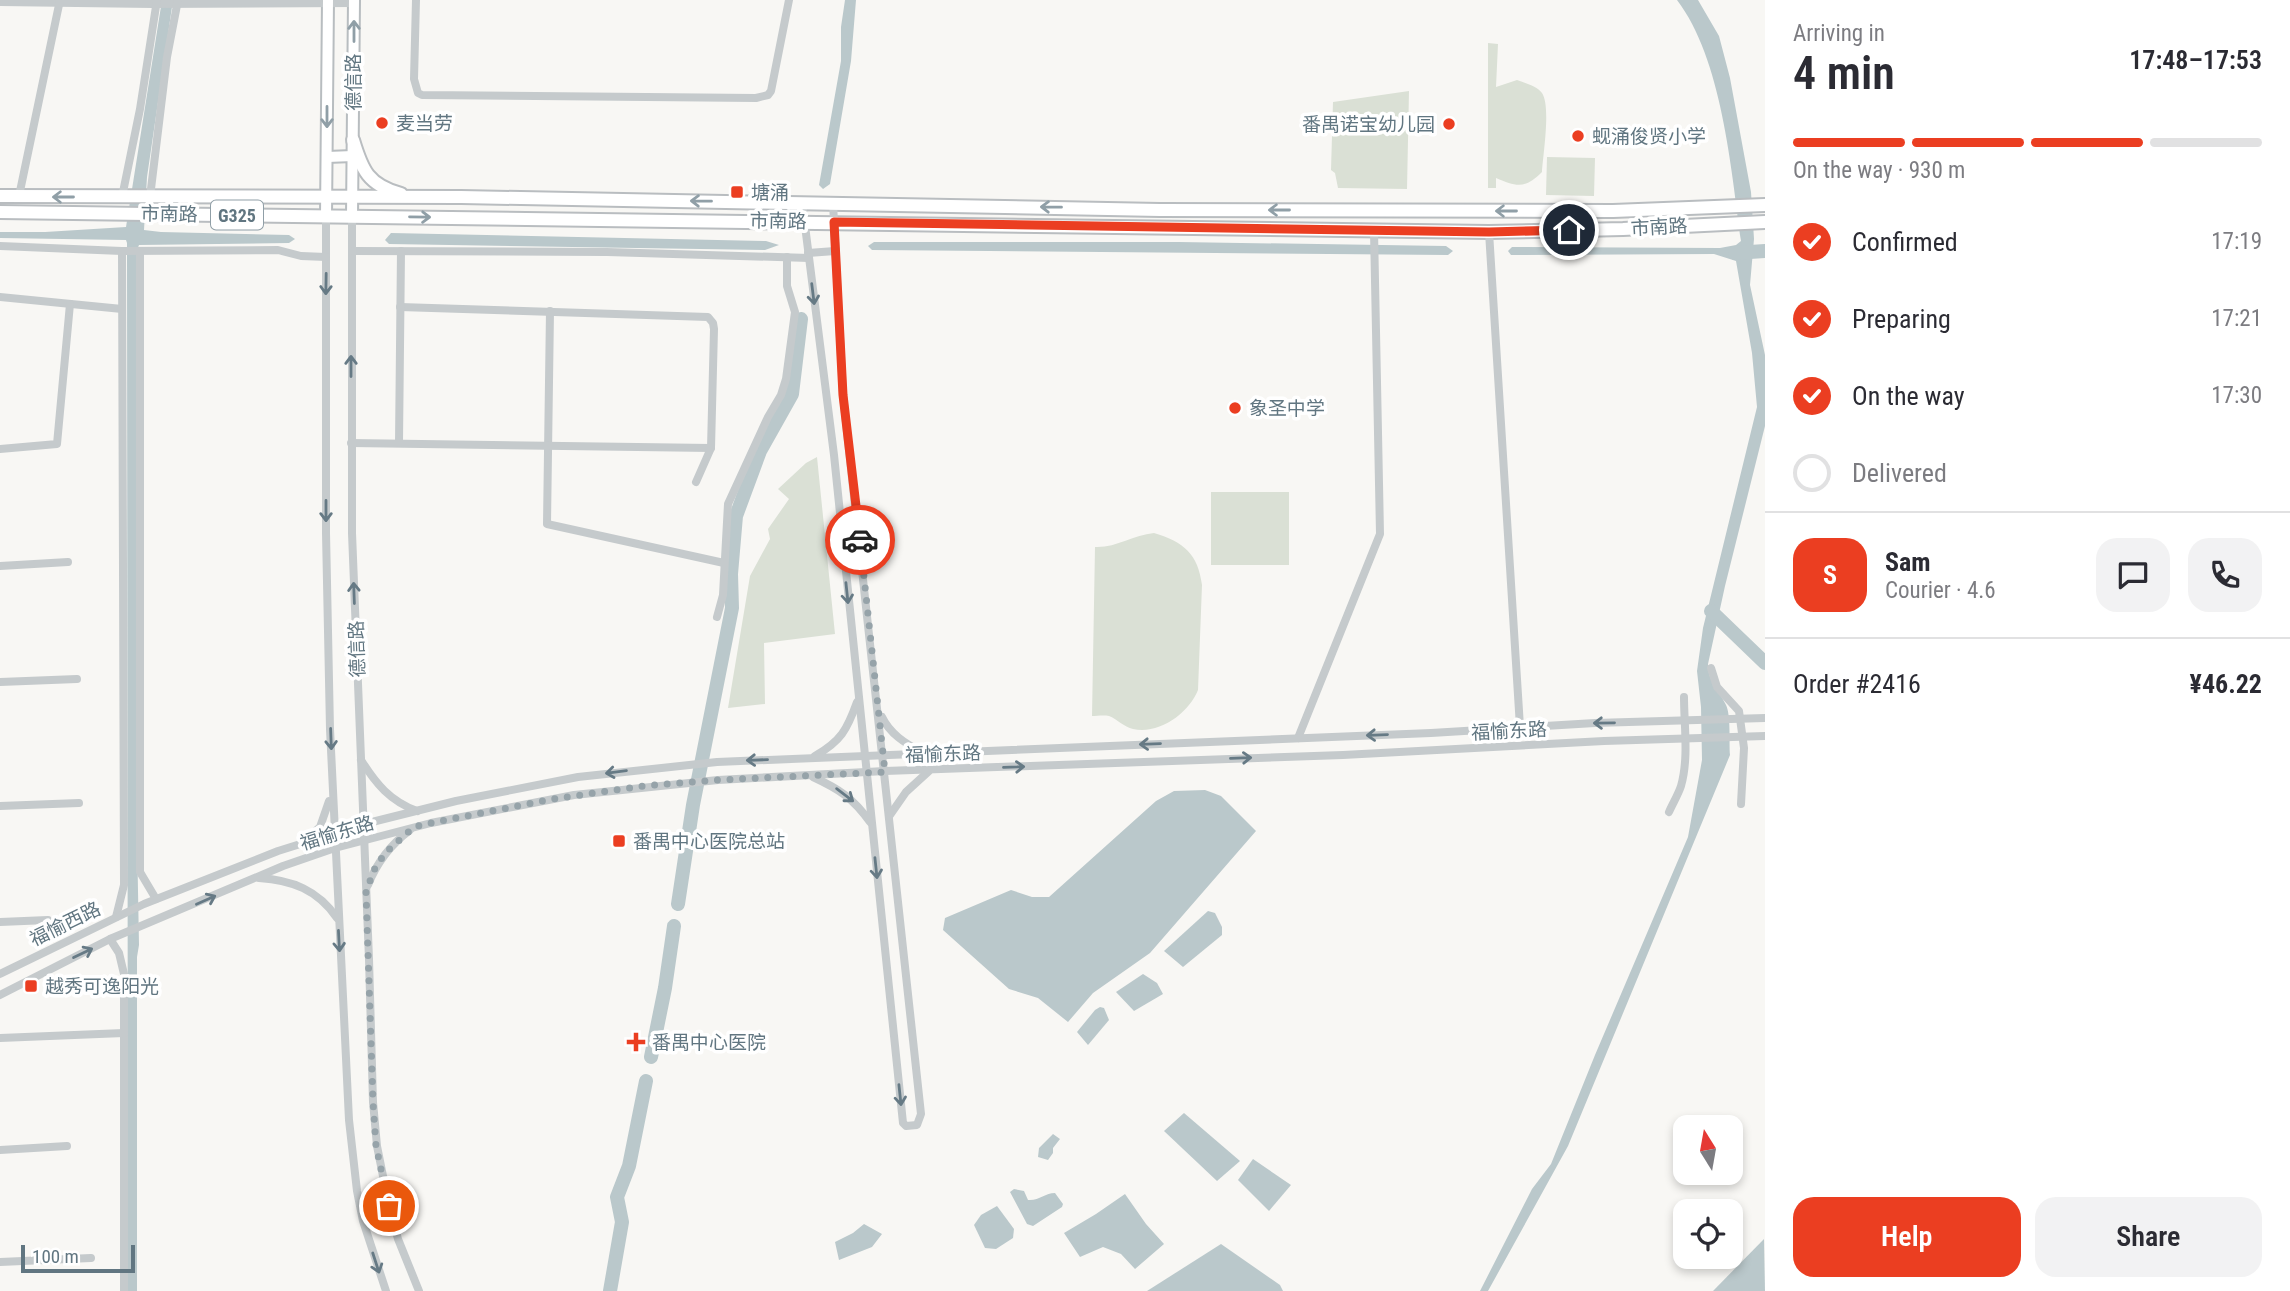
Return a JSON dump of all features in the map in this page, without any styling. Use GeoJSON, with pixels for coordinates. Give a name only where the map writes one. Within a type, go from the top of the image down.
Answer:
{"type":"FeatureCollection","features":[{"type":"Feature","properties":{"kind":"highway"},"geometry":{"type":"LineString","coordinates":[[353,140],[360,164],[369,178],[389,191],[415,197]]}},
{"type":"Feature","properties":{"kind":"highway","name":"市南路"},"geometry":{"type":"LineString","coordinates":[[0,196],[415,197],[1160,210],[1613,211],[1762,205]]}},
{"type":"Feature","properties":{"kind":"highway"},"geometry":{"type":"LineString","coordinates":[[775,202],[776,221]]}},
{"type":"Feature","properties":{"kind":"highway"},"geometry":{"type":"LineString","coordinates":[[862,203],[863,222]]}},
{"type":"Feature","properties":{"kind":"highway","name":"市南路"},"geometry":{"type":"LineString","coordinates":[[0,212],[863,222],[1374,236],[1763,222]]}},
{"type":"Feature","properties":{"kind":"main road","name":"德信路"},"geometry":{"type":"LineString","coordinates":[[326,216],[328,1]]}},
{"type":"Feature","properties":{"kind":"main road","name":"德信路"},"geometry":{"type":"LineString","coordinates":[[352,216],[354,1]]}},
{"type":"Feature","properties":{"kind":"main road"},"geometry":{"type":"LineString","coordinates":[[327,156],[353,156]]}},
{"type":"Feature","properties":{"kind":"street"},"geometry":{"type":"LineString","coordinates":[[416,0],[414,79],[416,90],[422,95],[616,98],[756,98],[768,94],[771,91],[789,0]]}},
{"type":"Feature","properties":{"kind":"street"},"geometry":{"type":"LineString","coordinates":[[0,2],[354,1]]}},
{"type":"Feature","properties":{"kind":"street"},"geometry":{"type":"LineString","coordinates":[[19,196],[60,2]]}},
{"type":"Feature","properties":{"kind":"street"},"geometry":{"type":"LineString","coordinates":[[124,197],[158,3]]}},
{"type":"Feature","properties":{"kind":"street"},"geometry":{"type":"LineString","coordinates":[[149,197],[167,57],[177,3]]}},
{"type":"Feature","properties":{"kind":"street"},"geometry":{"type":"LineString","coordinates":[[802,202],[834,455],[903,1123],[911,1126],[917,1125],[921,1114],[843,395],[833,203]]}},
{"type":"Feature","properties":{"kind":"street","name":"德信路"},"geometry":{"type":"LineString","coordinates":[[326,216],[326,533],[338,919],[352,1154],[363,1221],[386,1291]]}},
{"type":"Feature","properties":{"kind":"street","name":"德信路"},"geometry":{"type":"LineString","coordinates":[[352,216],[352,533],[373,1102],[376,1146],[392,1217],[419,1291]]}},
{"type":"Feature","properties":{"kind":"street"},"geometry":{"type":"LineString","coordinates":[[1489,232],[1520,727]]}},
{"type":"Feature","properties":{"kind":"street"},"geometry":{"type":"LineString","coordinates":[[1298,738],[1380,534],[1374,236]]}},
{"type":"Feature","properties":{"kind":"street"},"geometry":{"type":"LineString","coordinates":[[0,246],[124,251],[278,250],[301,256],[326,257]]}},
{"type":"Feature","properties":{"kind":"street"},"geometry":{"type":"LineString","coordinates":[[120,915],[124,885],[124,251]]}},
{"type":"Feature","properties":{"kind":"street"},"geometry":{"type":"LineString","coordinates":[[139,251],[140,872],[156,899]]}},
{"type":"Feature","properties":{"kind":"street"},"geometry":{"type":"LineString","coordinates":[[352,251],[607,252],[787,257],[835,251]]}},
{"type":"Feature","properties":{"kind":"street"},"geometry":{"type":"LineString","coordinates":[[399,443],[401,251]]}},
{"type":"Feature","properties":{"kind":"street"},"geometry":{"type":"LineString","coordinates":[[717,617],[723,595],[727,513],[731,497],[781,395],[786,379],[795,312],[786,286],[787,257]]}},
{"type":"Feature","properties":{"kind":"street"},"geometry":{"type":"LineString","coordinates":[[0,297],[122,309]]}},
{"type":"Feature","properties":{"kind":"street"},"geometry":{"type":"LineString","coordinates":[[0,449],[57,444],[70,304]]}},
{"type":"Feature","properties":{"kind":"street"},"geometry":{"type":"LineString","coordinates":[[400,307],[709,317],[714,329],[711,448],[696,482]]}},
{"type":"Feature","properties":{"kind":"street"},"geometry":{"type":"LineString","coordinates":[[550,311],[547,524],[724,563]]}},
{"type":"Feature","properties":{"kind":"street"},"geometry":{"type":"LineString","coordinates":[[351,443],[711,448]]}},
{"type":"Feature","properties":{"kind":"street"},"geometry":{"type":"LineString","coordinates":[[0,566],[68,562]]}},
{"type":"Feature","properties":{"kind":"street"},"geometry":{"type":"LineString","coordinates":[[1711,668],[1717,687],[1738,711],[1736,720],[1744,768],[1741,804]]}},
{"type":"Feature","properties":{"kind":"street"},"geometry":{"type":"LineString","coordinates":[[0,682],[77,678]]}},
{"type":"Feature","properties":{"kind":"street"},"geometry":{"type":"LineString","coordinates":[[1669,811],[1680,787],[1684,697]]}},
{"type":"Feature","properties":{"kind":"street"},"geometry":{"type":"LineString","coordinates":[[811,758],[838,741],[848,728],[858,700]]}},
{"type":"Feature","properties":{"kind":"street"},"geometry":{"type":"LineString","coordinates":[[879,710],[891,730],[903,742],[924,753]]}},
{"type":"Feature","properties":{"kind":"street","name":"福愉东路"},"geometry":{"type":"LineString","coordinates":[[144,904],[226,870],[364,824],[531,785],[684,764],[1628,722],[1765,719]]}},
{"type":"Feature","properties":{"kind":"street"},"geometry":{"type":"LineString","coordinates":[[1628,722],[1629,741]]}},
{"type":"Feature","properties":{"kind":"street","name":"福愉东路"},"geometry":{"type":"LineString","coordinates":[[143,927],[257,878],[364,839],[573,795],[718,780],[1765,736]]}},
{"type":"Feature","properties":{"kind":"street"},"geometry":{"type":"LineString","coordinates":[[361,759],[370,775],[386,793],[401,805],[417,811]]}},
{"type":"Feature","properties":{"kind":"street"},"geometry":{"type":"LineString","coordinates":[[797,759],[799,776]]}},
{"type":"Feature","properties":{"kind":"street"},"geometry":{"type":"LineString","coordinates":[[890,815],[906,792],[930,770]]}},
{"type":"Feature","properties":{"kind":"street"},"geometry":{"type":"LineString","coordinates":[[810,776],[839,790],[857,804],[871,824]]}},
{"type":"Feature","properties":{"kind":"street"},"geometry":{"type":"LineString","coordinates":[[298,845],[320,827],[328,808],[332,786]]}},
{"type":"Feature","properties":{"kind":"street"},"geometry":{"type":"LineString","coordinates":[[0,806],[79,803]]}},
{"type":"Feature","properties":{"kind":"street"},"geometry":{"type":"LineString","coordinates":[[366,892],[374,870],[385,853],[414,827]]}},
{"type":"Feature","properties":{"kind":"street"},"geometry":{"type":"LineString","coordinates":[[257,878],[281,879],[307,888],[329,906],[338,919]]}},
{"type":"Feature","properties":{"kind":"street","name":"福愉西路"},"geometry":{"type":"LineString","coordinates":[[0,974],[144,904]]}},
{"type":"Feature","properties":{"kind":"street"},"geometry":{"type":"LineString","coordinates":[[0,922],[48,920]]}},
{"type":"Feature","properties":{"kind":"street","name":"福愉西路"},"geometry":{"type":"LineString","coordinates":[[0,995],[110,939],[143,927]]}},
{"type":"Feature","properties":{"kind":"street"},"geometry":{"type":"LineString","coordinates":[[110,939],[124,966],[124,1291]]}},
{"type":"Feature","properties":{"kind":"street"},"geometry":{"type":"LineString","coordinates":[[0,1038],[124,1033]]}},
{"type":"Feature","properties":{"kind":"street"},"geometry":{"type":"LineString","coordinates":[[0,1150],[67,1146]]}},
{"type":"Feature","properties":{"kind":"street"},"geometry":{"type":"LineString","coordinates":[[0,1262],[91,1258]]}},
{"type":"Feature","properties":{"kind":"shaded area"},"geometry":{"type":"Polygon","coordinates":[[[162,0],[173,0],[147,177],[144,230],[289,235],[295,239],[289,243],[139,245],[137,250],[137,1291],[128,1291],[127,243],[126,240],[0,238],[0,232],[126,227],[162,0]]]}},
{"type":"Feature","properties":{"kind":"shaded area"},"geometry":{"type":"Polygon","coordinates":[[[845,0],[856,0],[851,61],[830,184],[823,189],[819,185],[841,61],[841,27],[845,0]]]}},
{"type":"Feature","properties":{"kind":"shaded area"},"geometry":{"type":"Polygon","coordinates":[[[1677,0],[1698,0],[1719,36],[1730,78],[1751,192],[1754,239],[1750,285],[1765,355],[1765,426],[1708,664],[1712,681],[1728,709],[1730,755],[1568,1146],[1488,1291],[1480,1291],[1532,1189],[1551,1164],[1688,837],[1702,760],[1697,671],[1703,628],[1757,407],[1752,353],[1736,261],[1714,254],[1511,255],[1508,251],[1512,247],[1720,248],[1736,245],[1741,241],[1728,148],[1714,83],[1705,52],[1677,0]]]}},
{"type":"Feature","properties":{"kind":"shaded area"},"geometry":{"type":"Polygon","coordinates":[[[1488,43],[1498,44],[1496,87],[1517,80],[1537,88],[1545,99],[1542,172],[1526,184],[1515,185],[1496,178],[1496,188],[1488,188],[1488,43]]]}},
{"type":"Feature","properties":{"kind":"shaded area"},"geometry":{"type":"Polygon","coordinates":[[[1409,91],[1407,189],[1338,188],[1335,173],[1331,170],[1333,102],[1409,91]]]}},
{"type":"Feature","properties":{"kind":"shaded area"},"geometry":{"type":"Polygon","coordinates":[[[1547,157],[1595,158],[1594,196],[1546,195],[1547,157]]]}},
{"type":"Feature","properties":{"kind":"shaded area"},"geometry":{"type":"Polygon","coordinates":[[[391,233],[766,241],[779,245],[765,250],[389,244],[385,240],[391,233]]]}},
{"type":"Feature","properties":{"kind":"shaded area"},"geometry":{"type":"Polygon","coordinates":[[[874,242],[1179,242],[1446,246],[1453,251],[1448,255],[872,250],[868,246],[874,242]]]}},
{"type":"Feature","properties":{"kind":"shaded area"},"geometry":{"type":"Polygon","coordinates":[[[817,457],[835,634],[764,643],[765,704],[728,708],[750,576],[770,539],[768,529],[789,499],[778,489],[806,463],[817,457]]]}},
{"type":"Feature","properties":{"kind":"shaded area"},"geometry":{"type":"Polygon","coordinates":[[[1211,492],[1289,492],[1289,565],[1211,565],[1211,492]]]}},
{"type":"Feature","properties":{"kind":"shaded area"},"geometry":{"type":"Polygon","coordinates":[[[1154,533],[1174,541],[1188,551],[1200,574],[1202,585],[1198,690],[1188,707],[1172,720],[1153,729],[1143,730],[1130,728],[1109,716],[1092,716],[1095,547],[1110,546],[1154,533]]]}},
{"type":"Feature","properties":{"kind":"shaded area"},"geometry":{"type":"Polygon","coordinates":[[[1205,790],[1221,796],[1256,831],[1150,953],[1093,993],[1068,1022],[1038,998],[1009,989],[943,930],[945,918],[1011,890],[1032,897],[1049,897],[1156,801],[1174,791],[1205,790]]]}},
{"type":"Feature","properties":{"kind":"shaded area"},"geometry":{"type":"Polygon","coordinates":[[[1208,911],[1215,913],[1222,927],[1222,935],[1183,967],[1164,951],[1208,911]]]}},
{"type":"Feature","properties":{"kind":"shaded area"},"geometry":{"type":"Polygon","coordinates":[[[1143,974],[1157,983],[1163,994],[1134,1011],[1116,992],[1143,974]]]}},
{"type":"Feature","properties":{"kind":"shaded area"},"geometry":{"type":"Polygon","coordinates":[[[1100,1007],[1104,1008],[1109,1020],[1088,1045],[1077,1032],[1100,1007]]]}},
{"type":"Feature","properties":{"kind":"shaded area"},"geometry":{"type":"Polygon","coordinates":[[[1184,1113],[1240,1161],[1217,1181],[1164,1131],[1184,1113]]]}},
{"type":"Feature","properties":{"kind":"shaded area"},"geometry":{"type":"Polygon","coordinates":[[[1053,1134],[1060,1139],[1053,1148],[1053,1153],[1048,1160],[1038,1157],[1039,1148],[1053,1134]]]}},
{"type":"Feature","properties":{"kind":"shaded area"},"geometry":{"type":"Polygon","coordinates":[[[1253,1159],[1291,1185],[1269,1211],[1238,1180],[1253,1159]]]}},
{"type":"Feature","properties":{"kind":"shaded area"},"geometry":{"type":"Polygon","coordinates":[[[1014,1189],[1024,1191],[1028,1200],[1055,1193],[1063,1204],[1062,1207],[1033,1226],[1027,1224],[1010,1192],[1014,1189]]]}},
{"type":"Feature","properties":{"kind":"shaded area"},"geometry":{"type":"Polygon","coordinates":[[[1125,1194],[1164,1244],[1135,1269],[1121,1254],[1103,1247],[1080,1257],[1064,1233],[1125,1194]]]}},
{"type":"Feature","properties":{"kind":"shaded area"},"geometry":{"type":"Polygon","coordinates":[[[997,1206],[1014,1229],[1013,1238],[996,1249],[985,1248],[974,1225],[981,1215],[997,1206]]]}},
{"type":"Feature","properties":{"kind":"shaded area"},"geometry":{"type":"Polygon","coordinates":[[[864,1224],[882,1234],[872,1247],[839,1260],[835,1242],[864,1224]]]}},
{"type":"Feature","properties":{"kind":"shaded area"},"geometry":{"type":"Polygon","coordinates":[[[1764,1239],[1765,1291],[1713,1291],[1735,1269],[1743,1269],[1743,1260],[1764,1239]]]}},
{"type":"Feature","properties":{"kind":"shaded area"},"geometry":{"type":"Polygon","coordinates":[[[1221,1244],[1280,1285],[1283,1291],[1147,1291],[1221,1244]]]}},
{"type":"Feature","properties":{"kind":"waterway"},"geometry":{"type":"LineString","coordinates":[[1735,253],[1765,251]]}},
{"type":"Feature","properties":{"kind":"waterway"},"geometry":{"type":"LineString","coordinates":[[678,904],[693,805],[732,608],[731,574],[736,516],[760,451],[792,394],[801,319]]}},
{"type":"Feature","properties":{"kind":"waterway"},"geometry":{"type":"LineString","coordinates":[[1711,611],[1765,663]]}},
{"type":"Feature","properties":{"kind":"waterway"},"geometry":{"type":"LineString","coordinates":[[651,1057],[674,926]]}},
{"type":"Feature","properties":{"kind":"waterway"},"geometry":{"type":"LineString","coordinates":[[610,1291],[622,1222],[617,1197],[629,1166],[646,1081]]}},
{"type":"Feature","properties":{"kind":"way so far"},"geometry":{"type":"LineString","coordinates":[[389,1206],[376,1146],[366,892],[374,870],[385,853],[414,827],[573,795],[718,780],[885,772],[860,540]]}},
{"type":"Feature","properties":{"kind":"place","name":"麦当劳"},"geometry":{"type":"Point","coordinates":[382,123]}},
{"type":"Feature","properties":{"kind":"place","name":"番禺诺宝幼儿园"},"geometry":{"type":"Point","coordinates":[1449,124]}},
{"type":"Feature","properties":{"kind":"place","name":"蚬涌俊贤小学"},"geometry":{"type":"Point","coordinates":[1578,136]}},
{"type":"Feature","properties":{"kind":"place","name":"塘涌"},"geometry":{"type":"Point","coordinates":[737,192]}},
{"type":"Feature","properties":{"kind":"place","name":"象圣中学"},"geometry":{"type":"Point","coordinates":[1235,408]}},
{"type":"Feature","properties":{"kind":"place","name":"番禺中心医院总站"},"geometry":{"type":"Point","coordinates":[619,841]}},
{"type":"Feature","properties":{"kind":"place","name":"越秀可逸阳光"},"geometry":{"type":"Point","coordinates":[31,986]}},
{"type":"Feature","properties":{"kind":"place","name":"番禺中心医院"},"geometry":{"type":"Point","coordinates":[636,1042]}},
{"type":"Feature","properties":{"kind":"route"},"geometry":{"type":"LineString","coordinates":[[860,540],[843,395],[834,222],[1489,232],[1569,230]]}}]}
